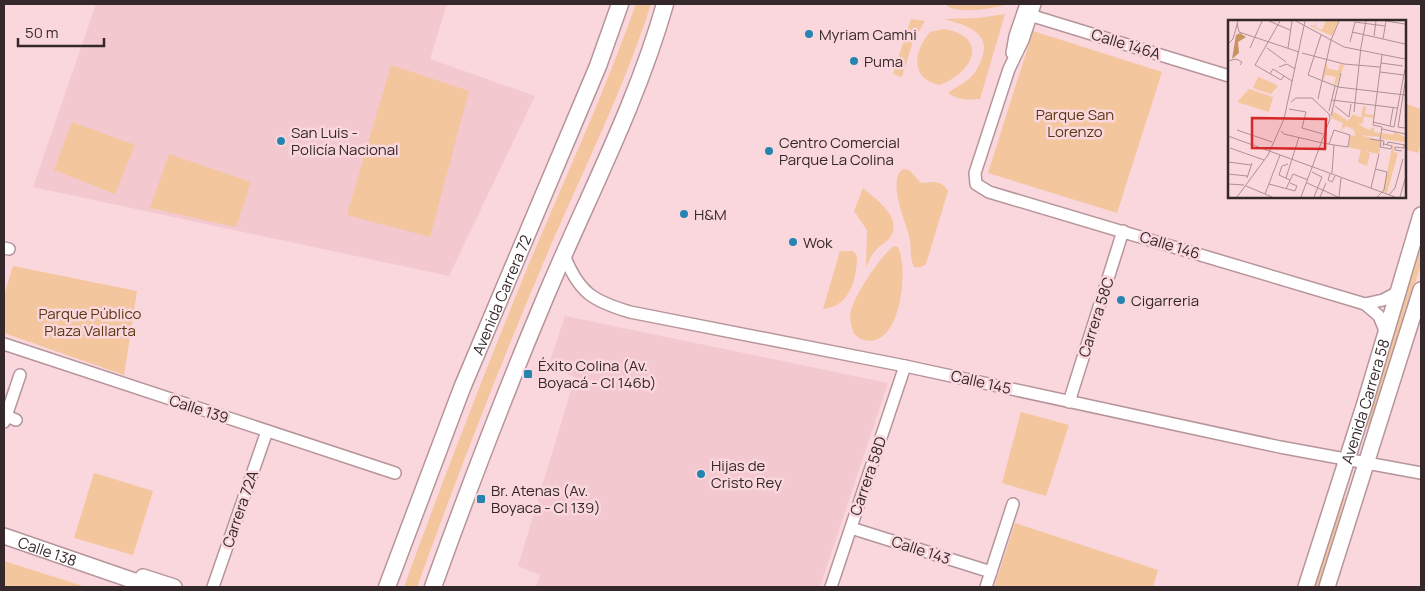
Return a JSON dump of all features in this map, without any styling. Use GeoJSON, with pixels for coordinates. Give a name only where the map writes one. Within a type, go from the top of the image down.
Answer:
{"type":"FeatureCollection","features":[{"type":"Feature","properties":{"kind":"highway","name":"Avenida Carrera 72"},"geometry":{"type":"LineString","coordinates":[[387,587],[462,388],[598,66],[620,4]]}},
{"type":"Feature","properties":{"kind":"highway"},"geometry":{"type":"LineString","coordinates":[[433,587],[477,466],[546,297],[638,84],[665,4]]}},
{"type":"Feature","properties":{"kind":"main road","name":"Avenida Carrera 58"},"geometry":{"type":"LineString","coordinates":[[1306,587],[1421,215]]}},
{"type":"Feature","properties":{"kind":"main road","name":"Avenida Carrera 58"},"geometry":{"type":"LineString","coordinates":[[1327,587],[1421,290]]}},
{"type":"Feature","properties":{"kind":"main road","name":"Calle 138"},"geometry":{"type":"LineString","coordinates":[[4,536],[152,587]]}},
{"type":"Feature","properties":{"kind":"main road","name":"Calle 138"},"geometry":{"type":"LineString","coordinates":[[93,566],[129,573],[174,587]]}},
{"type":"Feature","properties":{"kind":"street"},"geometry":{"type":"LineString","coordinates":[[1027,11],[1035,4]]}},
{"type":"Feature","properties":{"kind":"street","name":"Calle 146"},"geometry":{"type":"LineString","coordinates":[[1027,11],[1023,40],[1009,69],[975,173],[976,184],[989,192],[1365,304]]}},
{"type":"Feature","properties":{"kind":"street","name":"Calle 146A"},"geometry":{"type":"LineString","coordinates":[[1027,11],[1228,76]]}},
{"type":"Feature","properties":{"kind":"street","name":"Carrera 58C"},"geometry":{"type":"LineString","coordinates":[[1069,402],[1124,232]]}},
{"type":"Feature","properties":{"kind":"street","name":"Calle 145"},"geometry":{"type":"LineString","coordinates":[[564,255],[570,271],[585,291],[605,305],[640,314],[905,366],[1280,446],[1421,473]]}},
{"type":"Feature","properties":{"kind":"street"},"geometry":{"type":"LineString","coordinates":[[1365,304],[1383,300],[1398,292]]}},
{"type":"Feature","properties":{"kind":"street"},"geometry":{"type":"LineString","coordinates":[[1365,304],[1379,316],[1386,333]]}},
{"type":"Feature","properties":{"kind":"street","name":"Calle 139"},"geometry":{"type":"LineString","coordinates":[[4,344],[395,473]]}},
{"type":"Feature","properties":{"kind":"street","name":"Carrera 58D"},"geometry":{"type":"LineString","coordinates":[[831,587],[905,366]]}},
{"type":"Feature","properties":{"kind":"street"},"geometry":{"type":"LineString","coordinates":[[7,418],[20,375]]}},
{"type":"Feature","properties":{"kind":"street","name":"Carrera 72A"},"geometry":{"type":"LineString","coordinates":[[213,587],[267,431]]}},
{"type":"Feature","properties":{"kind":"street"},"geometry":{"type":"LineString","coordinates":[[986,587],[1013,504]]}},
{"type":"Feature","properties":{"kind":"street","name":"Calle 143"},"geometry":{"type":"LineString","coordinates":[[851,528],[991,572]]}},
{"type":"Feature","properties":{"kind":"shaded area","name":"San Luis - Policía Nacional"},"geometry":{"type":"Polygon","coordinates":[[[96,4],[447,4],[430,59],[535,96],[449,276],[33,187],[96,4]]]}},
{"type":"Feature","properties":{"kind":"shaded area","name":"Hijas de Cristo Rey"},"geometry":{"type":"Polygon","coordinates":[[[565,316],[888,383],[820,587],[536,587],[540,575],[518,566],[575,377],[548,367],[565,316]]]}},
{"type":"Feature","properties":{"kind":"green space"},"geometry":{"type":"Polygon","coordinates":[[[636,4],[651,4],[628,69],[511,340],[417,587],[404,587],[498,341],[599,101],[636,4]]]}},
{"type":"Feature","properties":{"kind":"green space"},"geometry":{"type":"Polygon","coordinates":[[[948,4],[1007,4],[994,8],[960,10],[947,6],[948,4]]]}},
{"type":"Feature","properties":{"kind":"green space"},"geometry":{"type":"Polygon","coordinates":[[[1005,14],[980,99],[963,99],[948,93],[972,75],[979,65],[984,50],[980,36],[974,31],[943,19],[979,18],[1005,14]]]}},
{"type":"Feature","properties":{"kind":"green space"},"geometry":{"type":"Polygon","coordinates":[[[911,19],[925,21],[913,41],[902,77],[893,74],[911,19]]]}},
{"type":"Feature","properties":{"kind":"green space"},"geometry":{"type":"Polygon","coordinates":[[[944,29],[959,33],[968,40],[972,47],[967,65],[951,80],[939,85],[923,76],[917,63],[920,47],[930,32],[944,29]]]}},
{"type":"Feature","properties":{"kind":"green space","name":"Parque San Lorenzo"},"geometry":{"type":"Polygon","coordinates":[[[1033,31],[1162,72],[1117,213],[988,173],[1033,31]]]}},
{"type":"Feature","properties":{"kind":"green space"},"geometry":{"type":"Polygon","coordinates":[[[391,65],[469,91],[430,237],[347,215],[391,65]]]}},
{"type":"Feature","properties":{"kind":"green space"},"geometry":{"type":"Polygon","coordinates":[[[1405,103],[1421,109],[1421,144],[1418,153],[1405,149],[1405,103]]]}},
{"type":"Feature","properties":{"kind":"green space"},"geometry":{"type":"Polygon","coordinates":[[[72,122],[135,145],[115,194],[54,170],[72,122]]]}},
{"type":"Feature","properties":{"kind":"green space"},"geometry":{"type":"Polygon","coordinates":[[[169,154],[251,182],[236,227],[150,208],[169,154]]]}},
{"type":"Feature","properties":{"kind":"green space"},"geometry":{"type":"Polygon","coordinates":[[[903,169],[909,170],[921,183],[939,183],[948,191],[926,264],[921,267],[914,267],[912,263],[910,240],[898,201],[898,175],[903,169]]]}},
{"type":"Feature","properties":{"kind":"green space"},"geometry":{"type":"Polygon","coordinates":[[[863,188],[888,211],[894,225],[893,233],[874,252],[866,267],[867,230],[854,211],[863,188]]]}},
{"type":"Feature","properties":{"kind":"green space"},"geometry":{"type":"Polygon","coordinates":[[[1421,237],[1421,264],[1372,428],[1364,425],[1421,237]]]}},
{"type":"Feature","properties":{"kind":"green space"},"geometry":{"type":"Polygon","coordinates":[[[894,246],[898,247],[903,272],[899,305],[894,320],[886,332],[877,339],[860,339],[854,334],[850,320],[853,304],[875,267],[894,246]]]}},
{"type":"Feature","properties":{"kind":"green space"},"geometry":{"type":"Polygon","coordinates":[[[840,251],[853,251],[857,256],[853,283],[843,300],[835,306],[823,309],[840,251]]]}},
{"type":"Feature","properties":{"kind":"green space","name":"Parque Público Plaza Vallarta"},"geometry":{"type":"Polygon","coordinates":[[[13,266],[137,291],[124,375],[4,333],[4,295],[13,266]]]}},
{"type":"Feature","properties":{"kind":"green space"},"geometry":{"type":"Polygon","coordinates":[[[1021,412],[1069,425],[1046,496],[1002,483],[1021,412]]]}},
{"type":"Feature","properties":{"kind":"green space"},"geometry":{"type":"Polygon","coordinates":[[[94,473],[153,491],[133,555],[74,538],[94,473]]]}},
{"type":"Feature","properties":{"kind":"green space"},"geometry":{"type":"Polygon","coordinates":[[[1342,497],[1345,498],[1320,587],[1313,587],[1342,497]]]}},
{"type":"Feature","properties":{"kind":"green space"},"geometry":{"type":"Polygon","coordinates":[[[1015,523],[1158,570],[1153,587],[994,587],[1015,523]]]}},
{"type":"Feature","properties":{"kind":"green space"},"geometry":{"type":"Polygon","coordinates":[[[4,561],[86,587],[4,587],[4,561]]]}},
{"type":"Feature","properties":{"kind":"place","name":"Myriam Camhi"},"geometry":{"type":"Point","coordinates":[809,34]}},
{"type":"Feature","properties":{"kind":"place","name":"Puma"},"geometry":{"type":"Point","coordinates":[854,61]}},
{"type":"Feature","properties":{"kind":"place","name":"San Luis - Policía Nacional"},"geometry":{"type":"Point","coordinates":[281,141]}},
{"type":"Feature","properties":{"kind":"place","name":"Centro Comercial Parque La Colina"},"geometry":{"type":"Point","coordinates":[769,151]}},
{"type":"Feature","properties":{"kind":"place","name":"H&M"},"geometry":{"type":"Point","coordinates":[684,214]}},
{"type":"Feature","properties":{"kind":"place","name":"Wok"},"geometry":{"type":"Point","coordinates":[793,242]}},
{"type":"Feature","properties":{"kind":"place","name":"Cigarreria"},"geometry":{"type":"Point","coordinates":[1121,300]}},
{"type":"Feature","properties":{"kind":"place","name":"Éxito Colina (Av. Boyacá - Cl 146b)"},"geometry":{"type":"Point","coordinates":[528,374]}},
{"type":"Feature","properties":{"kind":"place","name":"Hijas de Cristo Rey"},"geometry":{"type":"Point","coordinates":[701,474]}},
{"type":"Feature","properties":{"kind":"place","name":"Br. Atenas (Av. Boyaca - Cl 139)"},"geometry":{"type":"Point","coordinates":[481,499]}}]}
